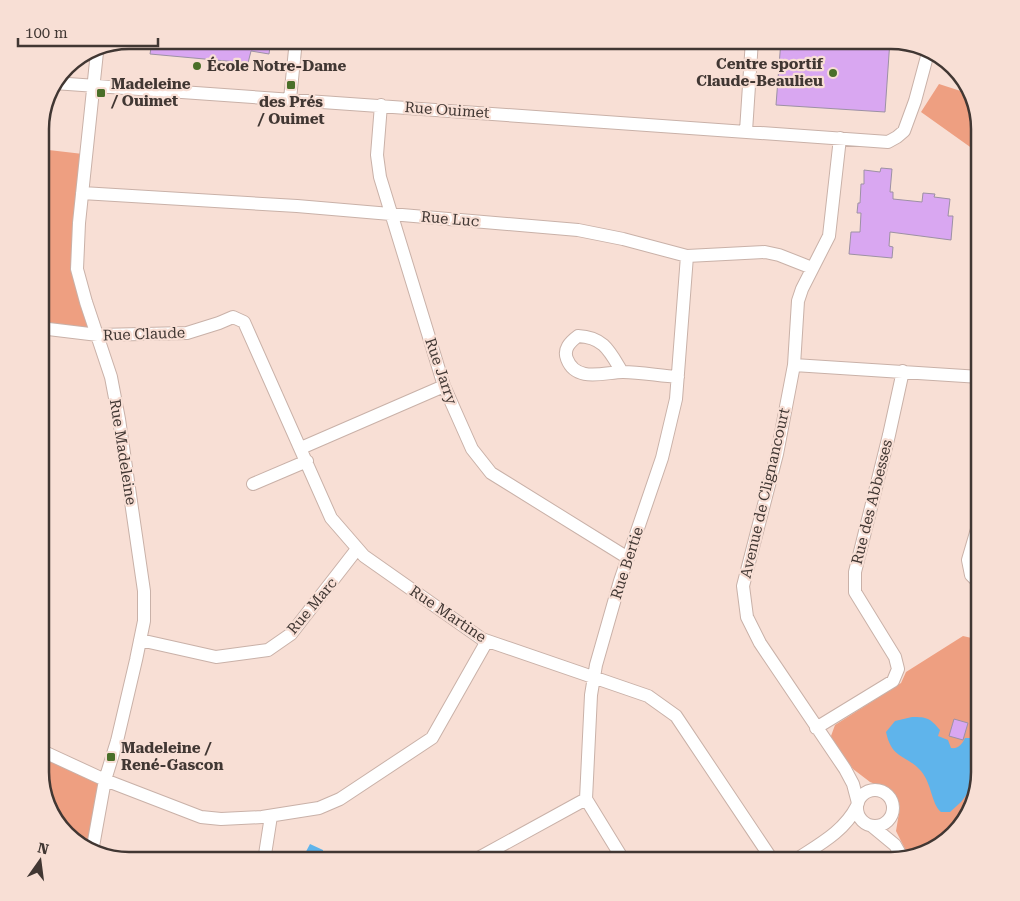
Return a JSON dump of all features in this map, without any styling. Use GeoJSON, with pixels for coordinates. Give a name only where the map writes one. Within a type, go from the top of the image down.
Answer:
{"type":"FeatureCollection","features":[{"type":"Feature","properties":{"kind":"street"},"geometry":{"type":"LineString","coordinates":[[290,99],[295,49]]}},
{"type":"Feature","properties":{"kind":"street"},"geometry":{"type":"LineString","coordinates":[[746,131],[751,49]]}},
{"type":"Feature","properties":{"kind":"street","name":"Rue Madeleine"},"geometry":{"type":"LineString","coordinates":[[93,844],[105,780],[117,741],[144,621],[144,591],[119,419],[111,377],[77,270],[82,193],[96,56]]}},
{"type":"Feature","properties":{"kind":"street","name":"Rue Ouimet"},"geometry":{"type":"LineString","coordinates":[[63,84],[888,142],[904,131],[915,101],[927,57]]}},
{"type":"Feature","properties":{"kind":"street","name":"Rue Jarry"},"geometry":{"type":"LineString","coordinates":[[381,106],[377,155],[380,177],[444,386],[472,449],[491,473],[628,558]]}},
{"type":"Feature","properties":{"kind":"street","name":"Avenue de Clignancourt"},"geometry":{"type":"LineString","coordinates":[[840,138],[830,236],[812,268],[798,301],[794,365],[778,454],[743,586],[747,617],[760,644],[845,768]]}},
{"type":"Feature","properties":{"kind":"street","name":"Rue Luc"},"geometry":{"type":"LineString","coordinates":[[82,193],[392,214],[578,230],[687,256],[765,252],[779,255],[812,268]]}},
{"type":"Feature","properties":{"kind":"street","name":"Rue Bertie"},"geometry":{"type":"LineString","coordinates":[[586,799],[591,695],[594,678],[614,599],[662,458],[676,399],[687,256]]}},
{"type":"Feature","properties":{"kind":"street","name":"Rue Claude"},"geometry":{"type":"LineString","coordinates":[[49,329],[98,336],[187,334],[233,317],[244,322]]}},
{"type":"Feature","properties":{"kind":"street","name":"Rue Martine"},"geometry":{"type":"LineString","coordinates":[[244,322],[332,518],[364,556],[482,639],[648,696],[676,716],[767,852]]}},
{"type":"Feature","properties":{"kind":"street"},"geometry":{"type":"LineString","coordinates":[[794,365],[971,376]]}},
{"type":"Feature","properties":{"kind":"street","name":"Rue des Abbesses"},"geometry":{"type":"LineString","coordinates":[[816,728],[893,681],[898,670],[895,657],[856,592],[855,572],[903,371]]}},
{"type":"Feature","properties":{"kind":"street"},"geometry":{"type":"LineString","coordinates":[[622,372],[678,378]]}},
{"type":"Feature","properties":{"kind":"street"},"geometry":{"type":"LineString","coordinates":[[302,448],[444,386]]}},
{"type":"Feature","properties":{"kind":"street"},"geometry":{"type":"LineString","coordinates":[[253,484],[307,461]]}},
{"type":"Feature","properties":{"kind":"street","name":"Rue Marc"},"geometry":{"type":"LineString","coordinates":[[140,640],[216,657],[268,650],[291,634],[358,549]]}},
{"type":"Feature","properties":{"kind":"street"},"geometry":{"type":"LineString","coordinates":[[971,550],[968,560],[971,575]]}},
{"type":"Feature","properties":{"kind":"street"},"geometry":{"type":"LineString","coordinates":[[49,754],[105,780],[201,817],[271,816],[319,808],[340,799],[432,738],[487,641]]}},
{"type":"Feature","properties":{"kind":"street"},"geometry":{"type":"LineString","coordinates":[[845,768],[876,791]]}},
{"type":"Feature","properties":{"kind":"street"},"geometry":{"type":"LineString","coordinates":[[845,768],[853,784],[860,818],[878,829],[896,845]]}},
{"type":"Feature","properties":{"kind":"street"},"geometry":{"type":"LineString","coordinates":[[834,835],[854,814],[863,795],[871,791],[881,792],[889,797],[893,806],[892,829],[899,851]]}},
{"type":"Feature","properties":{"kind":"street"},"geometry":{"type":"LineString","coordinates":[[489,852],[586,799],[618,852]]}},
{"type":"Feature","properties":{"kind":"street"},"geometry":{"type":"LineString","coordinates":[[808,852],[834,835],[862,825],[871,826],[885,823],[892,812]]}},
{"type":"Feature","properties":{"kind":"street"},"geometry":{"type":"LineString","coordinates":[[265,852],[271,816]]}},
{"type":"Feature","properties":{"kind":"shaded area"},"geometry":{"type":"Polygon","coordinates":[[[939,84],[962,91],[969,108],[971,148],[921,112],[939,84]]]}},
{"type":"Feature","properties":{"kind":"shaded area"},"geometry":{"type":"Polygon","coordinates":[[[49,150],[83,154],[73,270],[98,334],[49,326],[49,150]]]}},
{"type":"Feature","properties":{"kind":"shaded area"},"geometry":{"type":"Polygon","coordinates":[[[963,636],[971,638],[970,788],[958,817],[948,829],[936,839],[906,851],[896,831],[900,807],[895,794],[870,782],[853,769],[832,741],[831,736],[835,725],[901,683],[906,672],[963,636]]]}},
{"type":"Feature","properties":{"kind":"shaded area"},"geometry":{"type":"Polygon","coordinates":[[[49,758],[100,782],[89,841],[72,829],[62,817],[55,803],[50,788],[49,758]]]}},
{"type":"Feature","properties":{"kind":"water"},"geometry":{"type":"Polygon","coordinates":[[[912,717],[925,718],[934,723],[940,730],[938,736],[948,740],[951,748],[958,747],[965,738],[971,738],[970,788],[961,802],[950,812],[941,812],[935,804],[925,776],[892,748],[886,732],[895,721],[912,717]]]}},
{"type":"Feature","properties":{"kind":"water"},"geometry":{"type":"Polygon","coordinates":[[[310,844],[323,850],[323,852],[306,852],[310,844]]]}},
{"type":"Feature","properties":{"kind":"building"},"geometry":{"type":"Polygon","coordinates":[[[151,49],[270,49],[269,54],[251,51],[248,63],[150,54],[151,49]]]}},
{"type":"Feature","properties":{"kind":"building","name":"Centre sportif Claude-Beaulieu"},"geometry":{"type":"Polygon","coordinates":[[[780,49],[889,49],[885,112],[776,105],[780,49]]]}},
{"type":"Feature","properties":{"kind":"building"},"geometry":{"type":"Polygon","coordinates":[[[881,168],[892,169],[890,192],[893,192],[893,199],[922,202],[923,193],[935,194],[934,197],[950,199],[948,216],[953,216],[951,240],[890,232],[889,246],[893,247],[892,258],[849,254],[851,232],[860,232],[861,213],[857,213],[858,203],[860,203],[861,184],[864,184],[864,170],[880,172],[881,168]]]}},
{"type":"Feature","properties":{"kind":"building"},"geometry":{"type":"Polygon","coordinates":[[[954,719],[968,723],[963,740],[949,736],[954,719]]]}},
{"type":"Feature","properties":{"kind":"place","name":"École Notre-Dame"},"geometry":{"type":"Point","coordinates":[197,66]}},
{"type":"Feature","properties":{"kind":"place","name":"Centre sportif Claude-Beaulieu"},"geometry":{"type":"Point","coordinates":[833,73]}},
{"type":"Feature","properties":{"kind":"place","name":"des Prés / Ouimet"},"geometry":{"type":"Point","coordinates":[291,85]}},
{"type":"Feature","properties":{"kind":"place","name":"Madeleine / Ouimet"},"geometry":{"type":"Point","coordinates":[101,93]}},
{"type":"Feature","properties":{"kind":"place","name":"Madeleine / René-Gascon"},"geometry":{"type":"Point","coordinates":[111,757]}}]}
